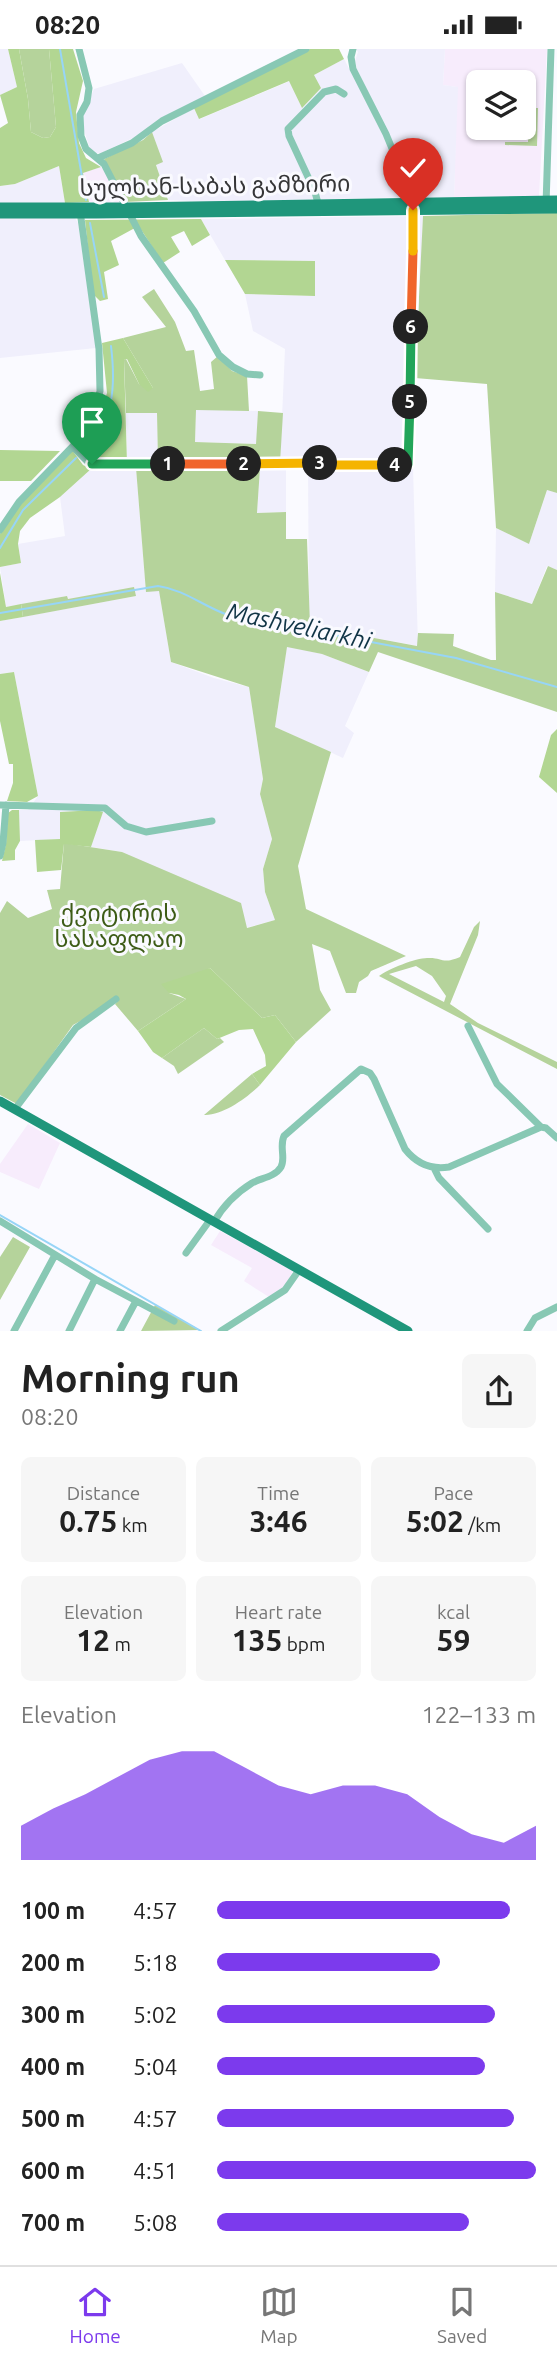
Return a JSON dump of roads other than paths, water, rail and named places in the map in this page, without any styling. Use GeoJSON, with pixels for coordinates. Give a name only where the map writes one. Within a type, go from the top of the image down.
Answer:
{"type":"FeatureCollection","features":[{"type":"Feature","properties":{"kind":"main road","name":"სულხან-საბას გამზირი"},"geometry":{"type":"LineString","coordinates":[[546,205],[557,200]]}},
{"type":"Feature","properties":{"kind":"main road","name":"სულხან-საბას გამზირი"},"geometry":{"type":"LineString","coordinates":[[0,213],[546,205],[557,209]]}},
{"type":"Feature","properties":{"kind":"main road","name":"სულხან-საბას გამზირი"},"geometry":{"type":"LineString","coordinates":[[0,207],[80,211]]}},
{"type":"Feature","properties":{"kind":"main road"},"geometry":{"type":"LineString","coordinates":[[0,1101],[408,1331]]}},
{"type":"Feature","properties":{"kind":"street"},"geometry":{"type":"LineString","coordinates":[[79,49],[89,88],[87,102],[80,115],[81,136],[89,153],[104,164],[141,236],[194,311],[219,355],[247,374],[260,375]]}},
{"type":"Feature","properties":{"kind":"street"},"geometry":{"type":"LineString","coordinates":[[99,159],[132,143],[162,121],[306,49]]}},
{"type":"Feature","properties":{"kind":"street"},"geometry":{"type":"LineString","coordinates":[[73,447],[94,465],[408,464],[413,206],[386,134],[353,69],[351,57],[354,49]]}},
{"type":"Feature","properties":{"kind":"street"},"geometry":{"type":"LineString","coordinates":[[546,205],[551,49]]}},
{"type":"Feature","properties":{"kind":"street"},"geometry":{"type":"LineString","coordinates":[[319,208],[315,192],[288,129],[324,92],[336,89],[344,94]]}},
{"type":"Feature","properties":{"kind":"street"},"geometry":{"type":"LineString","coordinates":[[537,177],[547,177]]}},
{"type":"Feature","properties":{"kind":"street"},"geometry":{"type":"LineString","coordinates":[[0,530],[19,502],[73,447],[94,412],[100,391],[99,349],[80,211]]}},
{"type":"Feature","properties":{"kind":"street"},"geometry":{"type":"LineString","coordinates":[[0,856],[3,843],[3,805],[105,808],[127,826],[146,832],[212,821]]}},
{"type":"Feature","properties":{"kind":"street"},"geometry":{"type":"LineString","coordinates":[[15,1109],[76,1028],[116,999]]}},
{"type":"Feature","properties":{"kind":"street"},"geometry":{"type":"LineString","coordinates":[[468,1026],[497,1084],[541,1127],[557,1137]]}},
{"type":"Feature","properties":{"kind":"street"},"geometry":{"type":"LineString","coordinates":[[186,1253],[234,1197],[253,1182],[275,1173],[282,1165],[280,1144],[284,1136],[360,1069],[365,1069],[374,1079],[405,1149],[412,1157],[434,1168],[449,1167],[541,1127]]}},
{"type":"Feature","properties":{"kind":"street"},"geometry":{"type":"LineString","coordinates":[[434,1168],[439,1178],[488,1229]]}},
{"type":"Feature","properties":{"kind":"street"},"geometry":{"type":"LineString","coordinates":[[0,1221],[95,1279],[174,1321]]}},
{"type":"Feature","properties":{"kind":"street"},"geometry":{"type":"LineString","coordinates":[[14,1331],[55,1255]]}},
{"type":"Feature","properties":{"kind":"street"},"geometry":{"type":"LineString","coordinates":[[221,1331],[285,1290],[299,1270]]}},
{"type":"Feature","properties":{"kind":"street"},"geometry":{"type":"LineString","coordinates":[[68,1331],[95,1279]]}},
{"type":"Feature","properties":{"kind":"street"},"geometry":{"type":"LineString","coordinates":[[120,1331],[136,1301]]}},
{"type":"Feature","properties":{"kind":"street"},"geometry":{"type":"LineString","coordinates":[[527,1331],[535,1318],[557,1307]]}},
{"type":"Feature","properties":{"kind":"waterway"},"geometry":{"type":"LineString","coordinates":[[60,49],[86,200]]}},
{"type":"Feature","properties":{"kind":"waterway"},"geometry":{"type":"LineString","coordinates":[[90,223],[104,297]]}},
{"type":"Feature","properties":{"kind":"waterway"},"geometry":{"type":"LineString","coordinates":[[83,451],[93,440],[107,415],[113,389],[111,346]]}},
{"type":"Feature","properties":{"kind":"waterway"},"geometry":{"type":"LineString","coordinates":[[0,548],[23,510],[76,458]]}},
{"type":"Feature","properties":{"kind":"waterway","name":"Mashveliarkhi"},"geometry":{"type":"LineString","coordinates":[[0,613],[158,586],[177,591],[228,615],[456,658],[557,687]]}},
{"type":"Feature","properties":{"kind":"waterway"},"geometry":{"type":"LineString","coordinates":[[0,1215],[201,1331]]}},
{"type":"Feature","properties":{"kind":"park label","name":"ქვიტირის სასაფლაო"},"geometry":{"type":"Point","coordinates":[119,925]}}]}
